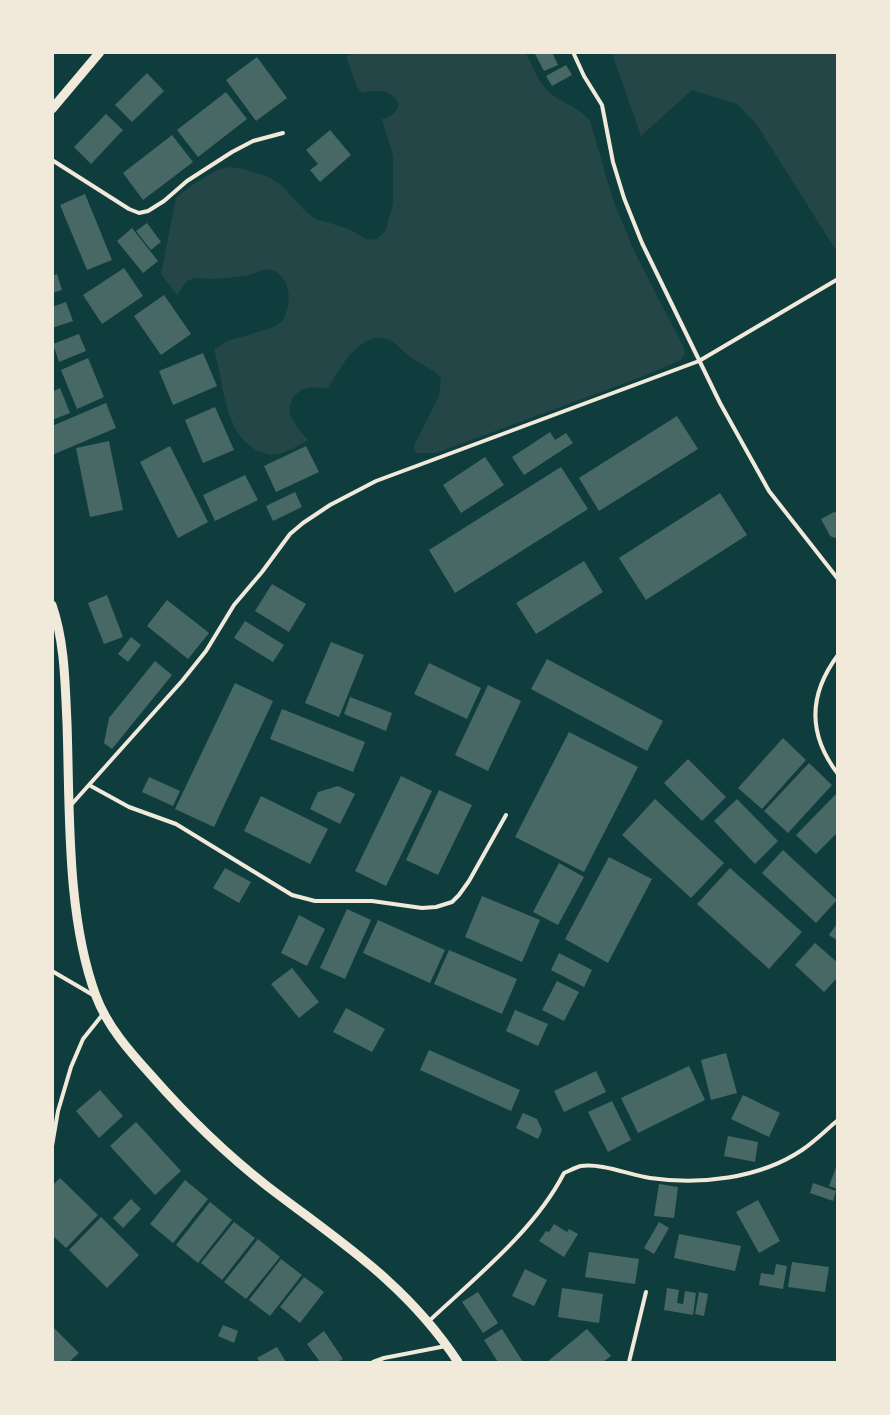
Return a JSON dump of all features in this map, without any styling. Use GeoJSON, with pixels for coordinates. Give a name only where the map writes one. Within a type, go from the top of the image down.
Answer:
{"type":"FeatureCollection","features":[{"type":"Feature","properties":{"kind":"street"},"geometry":{"type":"LineString","coordinates":[[52,109],[100,52]]}},
{"type":"Feature","properties":{"kind":"street"},"geometry":{"type":"LineString","coordinates":[[52,605],[60,627],[65,678],[77,917],[85,958],[96,996],[104,1013],[127,1048],[176,1105],[258,1178],[362,1256],[393,1284],[428,1322],[458,1362]]}},
{"type":"Feature","properties":{"kind":"lane"},"geometry":{"type":"LineString","coordinates":[[573,52],[584,76],[602,105],[613,162],[642,243],[699,361],[769,491],[837,579]]}},
{"type":"Feature","properties":{"kind":"lane"},"geometry":{"type":"LineString","coordinates":[[52,160],[139,213],[148,211],[164,201],[187,181],[232,152],[253,141],[283,133]]}},
{"type":"Feature","properties":{"kind":"lane"},"geometry":{"type":"LineString","coordinates":[[70,806],[182,681],[206,651],[234,605],[290,534],[303,523],[330,505],[376,481],[699,361],[837,279]]}},
{"type":"Feature","properties":{"kind":"lane"},"geometry":{"type":"LineString","coordinates":[[837,655],[816,696],[815,712],[816,733],[820,746],[837,774]]}},
{"type":"Feature","properties":{"kind":"lane"},"geometry":{"type":"LineString","coordinates":[[89,784],[129,807],[176,824],[292,895],[315,901],[372,900],[422,908],[452,902],[469,881],[506,815]]}},
{"type":"Feature","properties":{"kind":"lane"},"geometry":{"type":"LineString","coordinates":[[52,970],[96,996]]}},
{"type":"Feature","properties":{"kind":"lane"},"geometry":{"type":"LineString","coordinates":[[52,1146],[58,1111],[71,1067],[83,1039],[104,1013]]}},
{"type":"Feature","properties":{"kind":"lane"},"geometry":{"type":"LineString","coordinates":[[428,1322],[496,1258],[528,1224],[556,1189],[564,1173],[582,1166],[610,1169],[649,1178],[684,1181],[716,1179],[748,1173],[801,1150],[837,1120]]}},
{"type":"Feature","properties":{"kind":"lane"},"geometry":{"type":"LineString","coordinates":[[629,1362],[646,1292]]}},
{"type":"Feature","properties":{"kind":"lane"},"geometry":{"type":"LineString","coordinates":[[373,1362],[447,1346]]}},
{"type":"Feature","properties":{"kind":"shaded area"},"geometry":{"type":"Polygon","coordinates":[[[359,53],[526,53],[547,90],[581,112],[590,121],[613,200],[635,253],[683,346],[685,354],[681,360],[644,376],[436,453],[416,453],[414,446],[439,396],[441,377],[410,357],[392,341],[375,338],[366,341],[350,355],[328,388],[303,389],[293,398],[290,407],[291,417],[308,440],[273,455],[256,450],[245,442],[237,431],[226,405],[214,349],[228,341],[274,327],[283,321],[289,296],[286,283],[275,271],[266,269],[247,276],[194,278],[187,281],[177,295],[161,274],[176,198],[217,170],[229,167],[244,169],[268,177],[280,184],[307,213],[316,219],[349,229],[368,240],[377,239],[385,232],[393,204],[393,156],[382,119],[393,114],[399,104],[392,95],[384,91],[362,93],[357,87],[346,56],[359,53]]]}},
{"type":"Feature","properties":{"kind":"shaded area"},"geometry":{"type":"Polygon","coordinates":[[[612,53],[837,53],[837,252],[757,125],[737,104],[692,90],[641,136],[612,53]]]}},
{"type":"Feature","properties":{"kind":"building"},"geometry":{"type":"Polygon","coordinates":[[[552,52],[558,65],[544,71],[535,54],[552,52]]]}},
{"type":"Feature","properties":{"kind":"building"},"geometry":{"type":"Polygon","coordinates":[[[257,57],[287,98],[256,121],[226,80],[257,57]]]}},
{"type":"Feature","properties":{"kind":"building"},"geometry":{"type":"Polygon","coordinates":[[[566,65],[572,75],[552,86],[546,76],[566,65]]]}},
{"type":"Feature","properties":{"kind":"building"},"geometry":{"type":"Polygon","coordinates":[[[147,73],[164,91],[132,122],[115,105],[147,73]]]}},
{"type":"Feature","properties":{"kind":"building"},"geometry":{"type":"Polygon","coordinates":[[[226,92],[247,119],[198,157],[177,130],[226,92]]]}},
{"type":"Feature","properties":{"kind":"building"},"geometry":{"type":"Polygon","coordinates":[[[106,114],[123,130],[91,164],[74,147],[106,114]]]}},
{"type":"Feature","properties":{"kind":"building"},"geometry":{"type":"Polygon","coordinates":[[[330,130],[351,155],[320,182],[310,170],[318,164],[306,150],[330,130]]]}},
{"type":"Feature","properties":{"kind":"building"},"geometry":{"type":"Polygon","coordinates":[[[172,135],[193,162],[143,200],[123,173],[172,135]]]}},
{"type":"Feature","properties":{"kind":"building"},"geometry":{"type":"Polygon","coordinates":[[[85,194],[112,260],[87,270],[60,205],[85,194]]]}},
{"type":"Feature","properties":{"kind":"building"},"geometry":{"type":"Polygon","coordinates":[[[147,223],[161,242],[151,250],[136,231],[147,223]]]}},
{"type":"Feature","properties":{"kind":"building"},"geometry":{"type":"Polygon","coordinates":[[[132,228],[158,261],[143,273],[117,241],[132,228]]]}},
{"type":"Feature","properties":{"kind":"building"},"geometry":{"type":"Polygon","coordinates":[[[124,268],[143,296],[102,324],[83,295],[124,268]]]}},
{"type":"Feature","properties":{"kind":"building"},"geometry":{"type":"Polygon","coordinates":[[[57,274],[62,290],[52,293],[52,276],[57,274]]]}},
{"type":"Feature","properties":{"kind":"building"},"geometry":{"type":"Polygon","coordinates":[[[164,295],[191,334],[161,355],[134,316],[164,295]]]}},
{"type":"Feature","properties":{"kind":"building"},"geometry":{"type":"Polygon","coordinates":[[[66,302],[73,321],[52,328],[52,307],[66,302]]]}},
{"type":"Feature","properties":{"kind":"building"},"geometry":{"type":"Polygon","coordinates":[[[79,334],[86,351],[59,362],[53,344],[79,334]]]}},
{"type":"Feature","properties":{"kind":"building"},"geometry":{"type":"Polygon","coordinates":[[[203,353],[217,386],[173,405],[159,371],[203,353]]]}},
{"type":"Feature","properties":{"kind":"building"},"geometry":{"type":"Polygon","coordinates":[[[88,358],[104,397],[77,409],[61,370],[88,358]]]}},
{"type":"Feature","properties":{"kind":"building"},"geometry":{"type":"Polygon","coordinates":[[[60,388],[70,413],[52,420],[52,392],[60,388]]]}},
{"type":"Feature","properties":{"kind":"building"},"geometry":{"type":"Polygon","coordinates":[[[106,403],[116,428],[52,455],[52,426],[106,403]]]}},
{"type":"Feature","properties":{"kind":"building"},"geometry":{"type":"Polygon","coordinates":[[[215,407],[234,450],[203,463],[185,420],[215,407]]]}},
{"type":"Feature","properties":{"kind":"building"},"geometry":{"type":"Polygon","coordinates":[[[677,416],[698,449],[599,511],[579,478],[677,416]]]}},
{"type":"Feature","properties":{"kind":"building"},"geometry":{"type":"Polygon","coordinates":[[[550,432],[555,440],[566,433],[573,443],[524,475],[512,457],[550,432]]]}},
{"type":"Feature","properties":{"kind":"building"},"geometry":{"type":"Polygon","coordinates":[[[109,441],[123,510],[90,517],[76,448],[109,441]]]}},
{"type":"Feature","properties":{"kind":"building"},"geometry":{"type":"Polygon","coordinates":[[[170,446],[208,522],[178,538],[140,462],[170,446]]]}},
{"type":"Feature","properties":{"kind":"building"},"geometry":{"type":"Polygon","coordinates":[[[306,446],[319,472],[276,492],[264,466],[306,446]]]}},
{"type":"Feature","properties":{"kind":"building"},"geometry":{"type":"Polygon","coordinates":[[[485,457],[504,485],[461,513],[443,485],[485,457]]]}},
{"type":"Feature","properties":{"kind":"building"},"geometry":{"type":"Polygon","coordinates":[[[561,467],[588,509],[455,593],[429,550],[561,467]]]}},
{"type":"Feature","properties":{"kind":"building"},"geometry":{"type":"Polygon","coordinates":[[[245,475],[258,500],[215,521],[203,495],[245,475]]]}},
{"type":"Feature","properties":{"kind":"building"},"geometry":{"type":"Polygon","coordinates":[[[295,492],[302,507],[273,521],[266,506],[295,492]]]}},
{"type":"Feature","properties":{"kind":"building"},"geometry":{"type":"Polygon","coordinates":[[[720,493],[747,535],[646,600],[619,558],[720,493]]]}},
{"type":"Feature","properties":{"kind":"building"},"geometry":{"type":"Polygon","coordinates":[[[834,512],[838,513],[838,539],[830,536],[821,519],[834,512]]]}},
{"type":"Feature","properties":{"kind":"building"},"geometry":{"type":"Polygon","coordinates":[[[584,561],[603,592],[536,634],[516,603],[584,561]]]}},
{"type":"Feature","properties":{"kind":"building"},"geometry":{"type":"Polygon","coordinates":[[[272,584],[306,604],[289,632],[255,611],[272,584]]]}},
{"type":"Feature","properties":{"kind":"building"},"geometry":{"type":"Polygon","coordinates":[[[107,595],[123,637],[104,644],[88,603],[107,595]]]}},
{"type":"Feature","properties":{"kind":"building"},"geometry":{"type":"Polygon","coordinates":[[[167,600],[209,633],[188,659],[147,626],[167,600]]]}},
{"type":"Feature","properties":{"kind":"building"},"geometry":{"type":"Polygon","coordinates":[[[245,621],[284,645],[273,662],[234,638],[245,621]]]}},
{"type":"Feature","properties":{"kind":"building"},"geometry":{"type":"Polygon","coordinates":[[[131,637],[141,645],[128,662],[118,654],[131,637]]]}},
{"type":"Feature","properties":{"kind":"building"},"geometry":{"type":"Polygon","coordinates":[[[331,642],[364,655],[339,717],[305,703],[331,642]]]}},
{"type":"Feature","properties":{"kind":"building"},"geometry":{"type":"Polygon","coordinates":[[[547,659],[663,721],[647,751],[531,689],[547,659]]]}},
{"type":"Feature","properties":{"kind":"building"},"geometry":{"type":"Polygon","coordinates":[[[155,661],[172,675],[112,749],[104,743],[109,718],[155,661]]]}},
{"type":"Feature","properties":{"kind":"building"},"geometry":{"type":"Polygon","coordinates":[[[429,663],[481,688],[467,719],[414,694],[429,663]]]}},
{"type":"Feature","properties":{"kind":"building"},"geometry":{"type":"Polygon","coordinates":[[[235,683],[273,701],[214,827],[175,809],[235,683]]]}},
{"type":"Feature","properties":{"kind":"building"},"geometry":{"type":"Polygon","coordinates":[[[488,685],[521,701],[488,771],[455,755],[488,685]]]}},
{"type":"Feature","properties":{"kind":"building"},"geometry":{"type":"Polygon","coordinates":[[[350,697],[392,713],[386,731],[344,714],[350,697]]]}},
{"type":"Feature","properties":{"kind":"building"},"geometry":{"type":"Polygon","coordinates":[[[282,709],[365,742],[353,772],[270,739],[282,709]]]}},
{"type":"Feature","properties":{"kind":"building"},"geometry":{"type":"Polygon","coordinates":[[[569,732],[638,767],[584,872],[515,837],[569,732]]]}},
{"type":"Feature","properties":{"kind":"building"},"geometry":{"type":"Polygon","coordinates":[[[783,738],[806,760],[762,809],[738,788],[783,738]]]}},
{"type":"Feature","properties":{"kind":"building"},"geometry":{"type":"Polygon","coordinates":[[[688,759],[726,797],[702,821],[664,783],[688,759]]]}},
{"type":"Feature","properties":{"kind":"building"},"geometry":{"type":"Polygon","coordinates":[[[809,763],[832,785],[788,833],[764,811],[809,763]]]}},
{"type":"Feature","properties":{"kind":"building"},"geometry":{"type":"Polygon","coordinates":[[[401,776],[432,791],[386,886],[355,871],[401,776]]]}},
{"type":"Feature","properties":{"kind":"building"},"geometry":{"type":"Polygon","coordinates":[[[149,777],[180,791],[173,806],[142,792],[149,777]]]}},
{"type":"Feature","properties":{"kind":"building"},"geometry":{"type":"Polygon","coordinates":[[[338,786],[355,794],[340,824],[310,809],[318,792],[338,786]]]}},
{"type":"Feature","properties":{"kind":"building"},"geometry":{"type":"Polygon","coordinates":[[[439,790],[472,805],[438,875],[406,860],[439,790]]]}},
{"type":"Feature","properties":{"kind":"building"},"geometry":{"type":"Polygon","coordinates":[[[838,792],[838,832],[816,854],[796,835],[838,792]]]}},
{"type":"Feature","properties":{"kind":"building"},"geometry":{"type":"Polygon","coordinates":[[[261,796],[328,829],[310,864],[244,831],[261,796]]]}},
{"type":"Feature","properties":{"kind":"building"},"geometry":{"type":"Polygon","coordinates":[[[655,799],[724,863],[691,898],[622,835],[655,799]]]}},
{"type":"Feature","properties":{"kind":"building"},"geometry":{"type":"Polygon","coordinates":[[[737,799],[778,841],[755,864],[714,821],[737,799]]]}},
{"type":"Feature","properties":{"kind":"building"},"geometry":{"type":"Polygon","coordinates":[[[783,850],[837,900],[816,923],[762,873],[783,850]]]}},
{"type":"Feature","properties":{"kind":"building"},"geometry":{"type":"Polygon","coordinates":[[[609,857],[652,879],[608,963],[565,939],[609,857]]]}},
{"type":"Feature","properties":{"kind":"building"},"geometry":{"type":"Polygon","coordinates":[[[559,863],[584,877],[558,925],[533,912],[559,863]]]}},
{"type":"Feature","properties":{"kind":"building"},"geometry":{"type":"Polygon","coordinates":[[[225,868],[251,882],[239,903],[213,888],[225,868]]]}},
{"type":"Feature","properties":{"kind":"building"},"geometry":{"type":"Polygon","coordinates":[[[730,868],[802,932],[769,969],[697,904],[730,868]]]}},
{"type":"Feature","properties":{"kind":"building"},"geometry":{"type":"Polygon","coordinates":[[[482,896],[540,920],[522,962],[465,937],[482,896]]]}},
{"type":"Feature","properties":{"kind":"building"},"geometry":{"type":"Polygon","coordinates":[[[347,909],[371,920],[345,979],[320,968],[347,909]]]}},
{"type":"Feature","properties":{"kind":"building"},"geometry":{"type":"Polygon","coordinates":[[[299,915],[325,929],[307,966],[281,953],[299,915]]]}},
{"type":"Feature","properties":{"kind":"building"},"geometry":{"type":"Polygon","coordinates":[[[378,920],[445,950],[430,983],[363,953],[378,920]]]}},
{"type":"Feature","properties":{"kind":"building"},"geometry":{"type":"Polygon","coordinates":[[[838,922],[838,941],[829,935],[838,922]]]}},
{"type":"Feature","properties":{"kind":"building"},"geometry":{"type":"Polygon","coordinates":[[[815,943],[838,963],[838,977],[824,992],[795,965],[815,943]]]}},
{"type":"Feature","properties":{"kind":"building"},"geometry":{"type":"Polygon","coordinates":[[[449,950],[517,979],[502,1014],[434,984],[449,950]]]}},
{"type":"Feature","properties":{"kind":"building"},"geometry":{"type":"Polygon","coordinates":[[[559,953],[592,970],[584,987],[551,970],[559,953]]]}},
{"type":"Feature","properties":{"kind":"building"},"geometry":{"type":"Polygon","coordinates":[[[292,968],[319,1002],[299,1018],[271,984],[292,968]]]}},
{"type":"Feature","properties":{"kind":"building"},"geometry":{"type":"Polygon","coordinates":[[[557,981],[579,992],[564,1021],[542,1010],[557,981]]]}},
{"type":"Feature","properties":{"kind":"building"},"geometry":{"type":"Polygon","coordinates":[[[346,1008],[385,1029],[372,1052],[333,1032],[346,1008]]]}},
{"type":"Feature","properties":{"kind":"building"},"geometry":{"type":"Polygon","coordinates":[[[515,1010],[548,1024],[538,1046],[506,1031],[515,1010]]]}},
{"type":"Feature","properties":{"kind":"building"},"geometry":{"type":"Polygon","coordinates":[[[429,1050],[520,1090],[511,1111],[420,1070],[429,1050]]]}},
{"type":"Feature","properties":{"kind":"building"},"geometry":{"type":"Polygon","coordinates":[[[726,1053],[737,1093],[711,1100],[701,1060],[726,1053]]]}},
{"type":"Feature","properties":{"kind":"building"},"geometry":{"type":"Polygon","coordinates":[[[689,1066],[705,1100],[638,1133],[621,1098],[689,1066]]]}},
{"type":"Feature","properties":{"kind":"building"},"geometry":{"type":"Polygon","coordinates":[[[596,1071],[606,1092],[564,1112],[554,1091],[596,1071]]]}},
{"type":"Feature","properties":{"kind":"building"},"geometry":{"type":"Polygon","coordinates":[[[100,1090],[123,1116],[99,1138],[76,1111],[100,1090]]]}},
{"type":"Feature","properties":{"kind":"building"},"geometry":{"type":"Polygon","coordinates":[[[743,1095],[780,1113],[769,1137],[731,1119],[743,1095]]]}},
{"type":"Feature","properties":{"kind":"building"},"geometry":{"type":"Polygon","coordinates":[[[612,1101],[631,1140],[608,1152],[588,1112],[612,1101]]]}},
{"type":"Feature","properties":{"kind":"building"},"geometry":{"type":"Polygon","coordinates":[[[523,1113],[537,1119],[542,1130],[538,1139],[516,1128],[523,1113]]]}},
{"type":"Feature","properties":{"kind":"building"},"geometry":{"type":"Polygon","coordinates":[[[136,1122],[181,1171],[155,1195],[110,1146],[136,1122]]]}},
{"type":"Feature","properties":{"kind":"building"},"geometry":{"type":"Polygon","coordinates":[[[728,1136],[758,1142],[755,1162],[724,1156],[728,1136]]]}},
{"type":"Feature","properties":{"kind":"building"},"geometry":{"type":"Polygon","coordinates":[[[838,1162],[838,1189],[829,1186],[838,1162]]]}},
{"type":"Feature","properties":{"kind":"building"},"geometry":{"type":"Polygon","coordinates":[[[60,1178],[98,1215],[66,1248],[52,1235],[52,1186],[60,1178]]]}},
{"type":"Feature","properties":{"kind":"building"},"geometry":{"type":"Polygon","coordinates":[[[185,1180],[208,1199],[173,1243],[150,1224],[185,1180]]]}},
{"type":"Feature","properties":{"kind":"building"},"geometry":{"type":"Polygon","coordinates":[[[813,1183],[836,1191],[833,1201],[810,1193],[813,1183]]]}},
{"type":"Feature","properties":{"kind":"building"},"geometry":{"type":"Polygon","coordinates":[[[659,1184],[678,1187],[674,1218],[654,1216],[659,1184]]]}},
{"type":"Feature","properties":{"kind":"building"},"geometry":{"type":"Polygon","coordinates":[[[131,1199],[141,1209],[123,1228],[113,1218],[131,1199]]]}},
{"type":"Feature","properties":{"kind":"building"},"geometry":{"type":"Polygon","coordinates":[[[758,1200],[780,1241],[759,1253],[736,1212],[758,1200]]]}},
{"type":"Feature","properties":{"kind":"building"},"geometry":{"type":"Polygon","coordinates":[[[210,1202],[232,1220],[198,1263],[176,1245],[210,1202]]]}},
{"type":"Feature","properties":{"kind":"building"},"geometry":{"type":"Polygon","coordinates":[[[101,1217],[139,1255],[107,1288],[69,1250],[101,1217]]]}},
{"type":"Feature","properties":{"kind":"building"},"geometry":{"type":"Polygon","coordinates":[[[234,1222],[255,1238],[222,1280],[201,1263],[234,1222]]]}},
{"type":"Feature","properties":{"kind":"building"},"geometry":{"type":"Polygon","coordinates":[[[659,1222],[669,1228],[654,1254],[644,1248],[659,1222]]]}},
{"type":"Feature","properties":{"kind":"building"},"geometry":{"type":"Polygon","coordinates":[[[554,1224],[567,1232],[569,1229],[578,1234],[564,1257],[539,1241],[554,1224]]]}},
{"type":"Feature","properties":{"kind":"building"},"geometry":{"type":"Polygon","coordinates":[[[679,1234],[741,1246],[735,1271],[674,1258],[679,1234]]]}},
{"type":"Feature","properties":{"kind":"building"},"geometry":{"type":"Polygon","coordinates":[[[258,1239],[280,1257],[246,1299],[224,1282],[258,1239]]]}},
{"type":"Feature","properties":{"kind":"building"},"geometry":{"type":"Polygon","coordinates":[[[589,1252],[639,1259],[635,1284],[585,1277],[589,1252]]]}},
{"type":"Feature","properties":{"kind":"building"},"geometry":{"type":"Polygon","coordinates":[[[281,1259],[302,1275],[270,1316],[249,1300],[281,1259]]]}},
{"type":"Feature","properties":{"kind":"building"},"geometry":{"type":"Polygon","coordinates":[[[792,1262],[829,1267],[825,1292],[788,1287],[792,1262]]]}},
{"type":"Feature","properties":{"kind":"building"},"geometry":{"type":"Polygon","coordinates":[[[776,1264],[787,1266],[783,1289],[759,1285],[761,1273],[774,1275],[776,1264]]]}},
{"type":"Feature","properties":{"kind":"building"},"geometry":{"type":"Polygon","coordinates":[[[525,1269],[547,1280],[534,1306],[512,1296],[525,1269]]]}},
{"type":"Feature","properties":{"kind":"building"},"geometry":{"type":"Polygon","coordinates":[[[304,1277],[324,1292],[300,1323],[280,1307],[304,1277]]]}},
{"type":"Feature","properties":{"kind":"building"},"geometry":{"type":"Polygon","coordinates":[[[562,1288],[603,1294],[599,1323],[558,1317],[562,1288]]]}},
{"type":"Feature","properties":{"kind":"building"},"geometry":{"type":"Polygon","coordinates":[[[667,1288],[679,1290],[677,1303],[683,1304],[685,1291],[696,1293],[693,1315],[664,1310],[667,1288]]]}},
{"type":"Feature","properties":{"kind":"building"},"geometry":{"type":"Polygon","coordinates":[[[478,1292],[498,1323],[483,1333],[462,1302],[478,1292]]]}},
{"type":"Feature","properties":{"kind":"building"},"geometry":{"type":"Polygon","coordinates":[[[699,1292],[708,1294],[704,1316],[695,1314],[699,1292]]]}},
{"type":"Feature","properties":{"kind":"building"},"geometry":{"type":"Polygon","coordinates":[[[223,1325],[238,1331],[234,1343],[218,1336],[223,1325]]]}},
{"type":"Feature","properties":{"kind":"building"},"geometry":{"type":"Polygon","coordinates":[[[52,1326],[79,1353],[69,1362],[52,1362],[52,1326]]]}},
{"type":"Feature","properties":{"kind":"building"},"geometry":{"type":"Polygon","coordinates":[[[502,1329],[523,1362],[498,1362],[484,1340],[502,1329]]]}},
{"type":"Feature","properties":{"kind":"building"},"geometry":{"type":"Polygon","coordinates":[[[587,1329],[611,1356],[603,1362],[547,1362],[587,1329]]]}},
{"type":"Feature","properties":{"kind":"building"},"geometry":{"type":"Polygon","coordinates":[[[324,1331],[343,1359],[338,1362],[320,1362],[307,1344],[324,1331]]]}},
{"type":"Feature","properties":{"kind":"building"},"geometry":{"type":"Polygon","coordinates":[[[277,1347],[286,1362],[260,1362],[257,1358],[277,1347]]]}}]}
